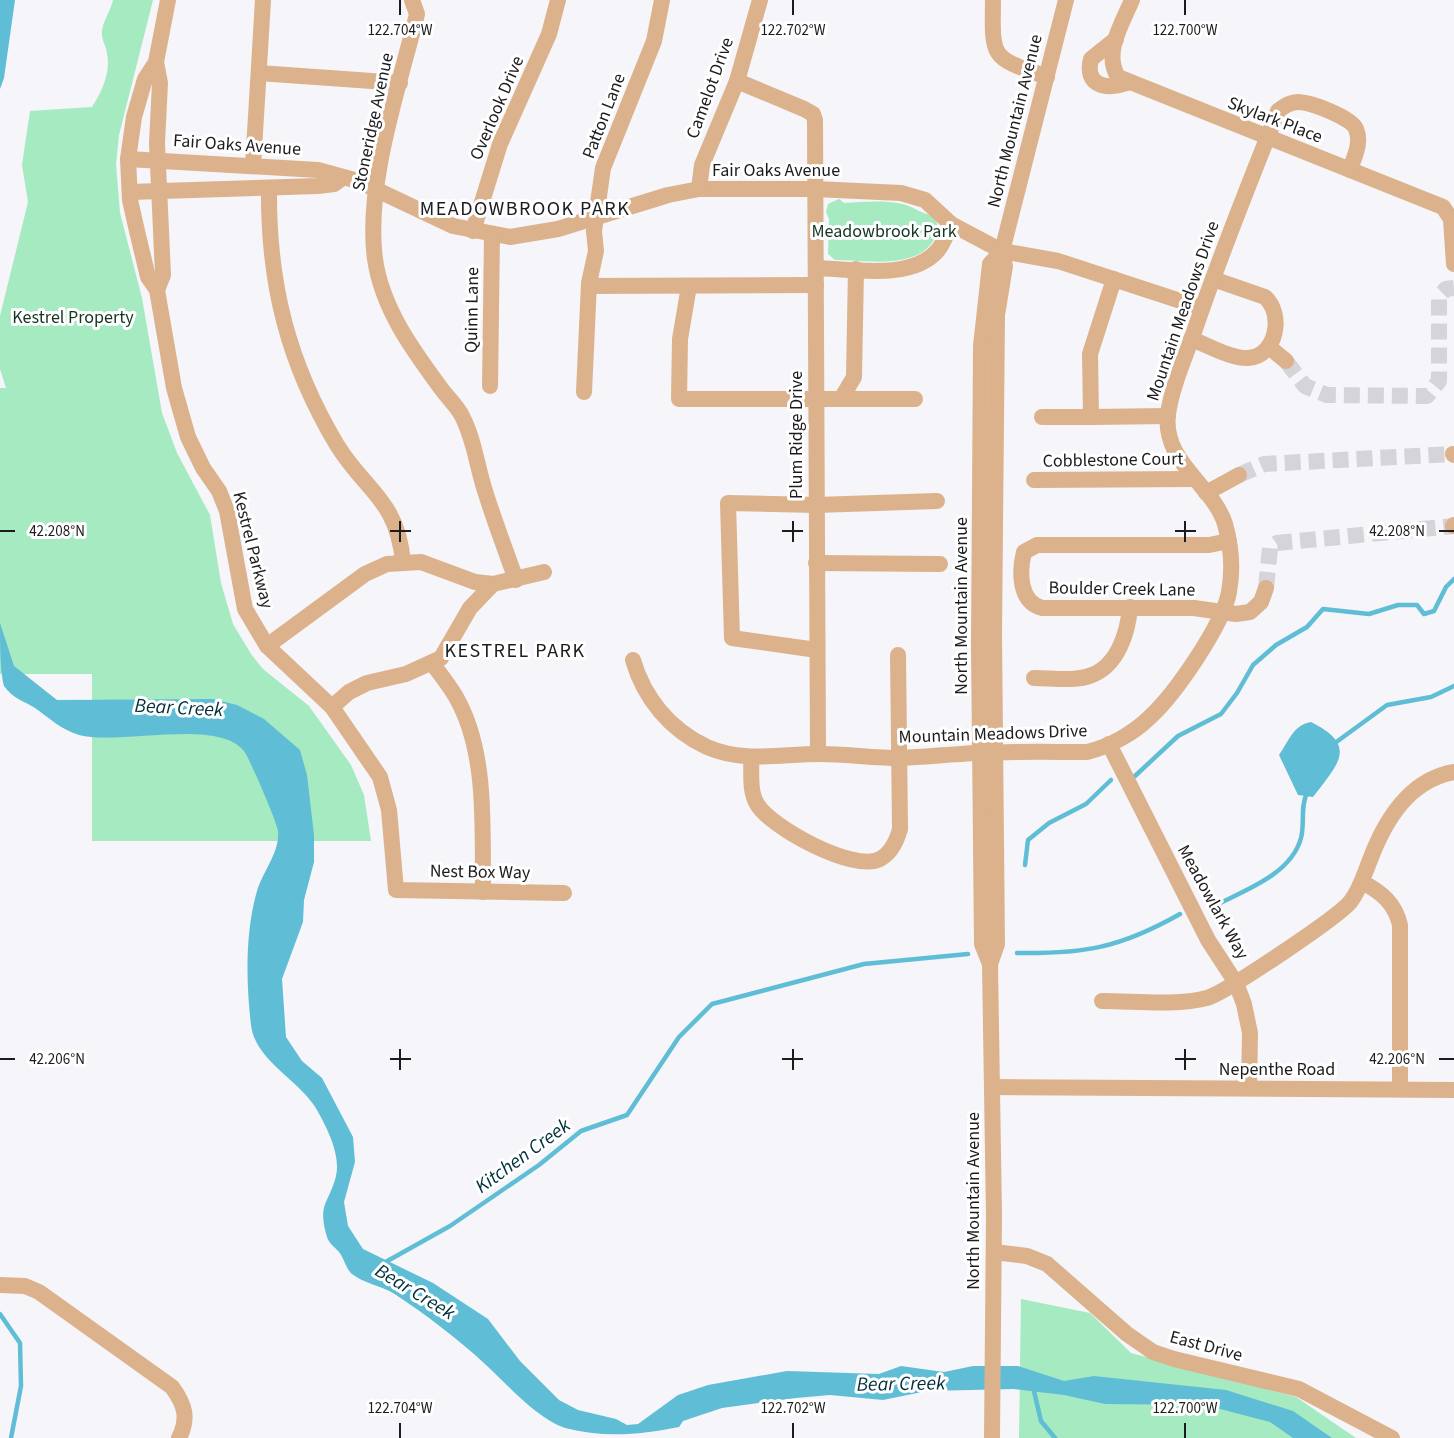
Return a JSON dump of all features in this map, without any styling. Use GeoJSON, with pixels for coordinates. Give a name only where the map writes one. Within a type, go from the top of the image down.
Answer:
{"type":"FeatureCollection","features":[{"type":"Feature","properties":{"kind":"street","name":"Kestrel Parkway"},"geometry":{"type":"LineString","coordinates":[[157,290],[163,275],[158,159],[160,83],[156,62],[168,0]]}},
{"type":"Feature","properties":{"kind":"street"},"geometry":{"type":"LineString","coordinates":[[253,166],[263,0]]}},
{"type":"Feature","properties":{"kind":"street","name":"Stoneridge Avenue"},"geometry":{"type":"LineString","coordinates":[[412,0],[417,14],[376,190],[373,232],[380,287],[409,343],[465,421],[472,437],[486,494],[516,580]]}},
{"type":"Feature","properties":{"kind":"street","name":"Overlook Drive"},"geometry":{"type":"LineString","coordinates":[[473,231],[500,144],[549,34],[558,0]]}},
{"type":"Feature","properties":{"kind":"street","name":"Patton Lane"},"geometry":{"type":"LineString","coordinates":[[584,392],[589,286],[596,251],[595,218],[603,168],[654,41],[662,0]]}},
{"type":"Feature","properties":{"kind":"street","name":"Camelot Drive"},"geometry":{"type":"LineString","coordinates":[[699,189],[702,165],[737,81],[760,0]]}},
{"type":"Feature","properties":{"kind":"street"},"geometry":{"type":"LineString","coordinates":[[993,0],[992,41],[996,53],[1005,62],[1047,77]]}},
{"type":"Feature","properties":{"kind":"street","name":"North Mountain Avenue"},"geometry":{"type":"LineString","coordinates":[[992,1438],[994,1252],[990,964],[982,944],[988,753],[982,329],[990,264],[1002,251],[1066,0]]}},
{"type":"Feature","properties":{"kind":"street"},"geometry":{"type":"LineString","coordinates":[[1127,83],[1108,88],[1095,82],[1091,75],[1091,59],[1116,39],[1132,0]]}},
{"type":"Feature","properties":{"kind":"street","name":"Skylark Place"},"geometry":{"type":"LineString","coordinates":[[1116,39],[1111,56],[1112,68],[1118,77],[1127,83],[1443,207],[1451,219],[1454,264]]}},
{"type":"Feature","properties":{"kind":"street","name":"Kestrel Parkway"},"geometry":{"type":"LineString","coordinates":[[156,62],[145,79],[137,107],[128,159],[130,192],[148,278],[157,290],[174,388],[188,437],[203,468],[219,491],[227,511],[237,579],[245,609],[267,646],[332,707],[380,777],[386,794],[396,890]]}},
{"type":"Feature","properties":{"kind":"street"},"geometry":{"type":"LineString","coordinates":[[259,73],[400,83]]}},
{"type":"Feature","properties":{"kind":"street","name":"Plum Ridge Drive"},"geometry":{"type":"LineString","coordinates":[[737,81],[813,114],[819,754]]}},
{"type":"Feature","properties":{"kind":"street","name":"Mountain Meadows Drive"},"geometry":{"type":"LineString","coordinates":[[633,660],[639,681],[659,710],[674,726],[707,747],[751,758],[819,754],[901,758],[988,753],[1087,752],[1108,744],[1148,719],[1164,703],[1222,613],[1229,592],[1229,541],[1224,522],[1206,493],[1192,479],[1176,451],[1168,416],[1202,308],[1278,111],[1291,103],[1307,103],[1348,120],[1356,127],[1358,147],[1350,170]]}},
{"type":"Feature","properties":{"kind":"street","name":"Fair Oaks Avenue"},"geometry":{"type":"LineString","coordinates":[[128,159],[318,170],[376,190],[424,214],[492,235],[529,235],[595,218],[668,195],[699,189],[815,189],[901,193],[925,200],[951,224],[1002,251],[1059,261],[1202,308]]}},
{"type":"Feature","properties":{"kind":"street","name":"Fair Oaks Avenue"},"geometry":{"type":"LineString","coordinates":[[130,192],[318,186],[334,184],[342,178]]}},
{"type":"Feature","properties":{"kind":"street"},"geometry":{"type":"LineString","coordinates":[[269,188],[271,259],[291,347],[310,397],[339,448],[385,502],[396,527],[403,562]]}},
{"type":"Feature","properties":{"kind":"street"},"geometry":{"type":"LineString","coordinates":[[816,268],[912,267],[927,260],[939,249],[951,224]]}},
{"type":"Feature","properties":{"kind":"street","name":"Quinn Lane"},"geometry":{"type":"LineString","coordinates":[[490,386],[492,235]]}},
{"type":"Feature","properties":{"kind":"street"},"geometry":{"type":"LineString","coordinates":[[841,399],[854,377],[856,269]]}},
{"type":"Feature","properties":{"kind":"street"},"geometry":{"type":"LineString","coordinates":[[1091,417],[1090,354],[1114,279]]}},
{"type":"Feature","properties":{"kind":"street"},"geometry":{"type":"LineString","coordinates":[[1191,339],[1241,358],[1259,356],[1269,347],[1277,322],[1272,303],[1265,297],[1213,279]]}},
{"type":"Feature","properties":{"kind":"street"},"geometry":{"type":"LineString","coordinates":[[589,286],[816,285]]}},
{"type":"Feature","properties":{"kind":"street"},"geometry":{"type":"LineString","coordinates":[[689,286],[680,339],[679,399],[915,399]]}},
{"type":"Feature","properties":{"kind":"street"},"geometry":{"type":"LineString","coordinates":[[1269,347],[1286,361]]}},
{"type":"Feature","properties":{"kind":"street"},"geometry":{"type":"LineString","coordinates":[[1042,417],[1168,416]]}},
{"type":"Feature","properties":{"kind":"street"},"geometry":{"type":"LineString","coordinates":[[1206,493],[1239,475]]}},
{"type":"Feature","properties":{"kind":"street","name":"Cobblestone Court"},"geometry":{"type":"LineString","coordinates":[[1034,480],[1192,479]]}},
{"type":"Feature","properties":{"kind":"street"},"geometry":{"type":"LineString","coordinates":[[817,650],[732,638],[728,503],[816,505],[937,501]]}},
{"type":"Feature","properties":{"kind":"street","name":"Boulder Creek Lane"},"geometry":{"type":"LineString","coordinates":[[1229,541],[1209,545],[1037,545],[1024,552],[1023,590],[1026,599],[1042,608],[1194,608],[1222,613],[1250,612],[1261,602],[1266,588]]}},
{"type":"Feature","properties":{"kind":"street"},"geometry":{"type":"LineString","coordinates":[[267,646],[365,574],[387,564],[421,562],[475,582],[493,584],[544,572]]}},
{"type":"Feature","properties":{"kind":"street"},"geometry":{"type":"LineString","coordinates":[[816,563],[940,564]]}},
{"type":"Feature","properties":{"kind":"street"},"geometry":{"type":"LineString","coordinates":[[332,707],[349,692],[366,683],[406,674],[441,658],[470,608],[493,584]]}},
{"type":"Feature","properties":{"kind":"street"},"geometry":{"type":"LineString","coordinates":[[1034,678],[1078,678],[1092,675],[1104,667],[1126,635],[1130,607]]}},
{"type":"Feature","properties":{"kind":"street"},"geometry":{"type":"LineString","coordinates":[[751,758],[752,791],[756,803],[772,821],[827,851],[851,860],[872,862],[888,853],[900,829],[901,758],[898,655]]}},
{"type":"Feature","properties":{"kind":"street"},"geometry":{"type":"LineString","coordinates":[[432,663],[456,698],[471,732],[482,822],[483,892]]}},
{"type":"Feature","properties":{"kind":"street","name":"Meadowlark Way"},"geometry":{"type":"LineString","coordinates":[[1108,744],[1208,940],[1236,983],[1244,1004],[1250,1033],[1249,1088]]}},
{"type":"Feature","properties":{"kind":"street"},"geometry":{"type":"LineString","coordinates":[[1102,1002],[1208,998],[1236,983],[1346,908],[1362,882],[1376,844],[1403,801],[1415,788],[1432,779],[1454,772]]}},
{"type":"Feature","properties":{"kind":"street"},"geometry":{"type":"LineString","coordinates":[[1362,882],[1386,897],[1398,915],[1400,925],[1400,1088]]}},
{"type":"Feature","properties":{"kind":"street","name":"Nest Box Way"},"geometry":{"type":"LineString","coordinates":[[396,890],[564,893]]}},
{"type":"Feature","properties":{"kind":"street","name":"Nepenthe Road"},"geometry":{"type":"LineString","coordinates":[[992,1087],[1454,1090]]}},
{"type":"Feature","properties":{"kind":"street","name":"East Drive"},"geometry":{"type":"LineString","coordinates":[[994,1252],[1026,1256],[1047,1264],[1127,1334],[1153,1352],[1299,1389],[1392,1438]]}},
{"type":"Feature","properties":{"kind":"street"},"geometry":{"type":"LineString","coordinates":[[0,1285],[25,1286],[39,1292],[172,1387],[185,1409],[185,1418],[179,1438]]}},
{"type":"Feature","properties":{"kind":"green space","name":"Kestrel Property"},"geometry":{"type":"Polygon","coordinates":[[[113,0],[153,0],[119,135],[116,164],[120,213],[142,298],[162,413],[177,453],[210,515],[221,583],[233,624],[263,669],[309,706],[351,765],[364,795],[371,841],[92,841],[92,674],[0,674],[0,388],[6,388],[0,369],[0,316],[28,202],[22,165],[30,111],[92,107],[107,74],[108,60],[102,31],[113,0]]]}},
{"type":"Feature","properties":{"kind":"green space","name":"Meadowbrook Park"},"geometry":{"type":"Polygon","coordinates":[[[839,199],[844,203],[880,202],[906,205],[925,214],[933,215],[937,225],[937,234],[925,250],[902,260],[874,262],[835,260],[828,254],[829,219],[826,212],[828,204],[839,199]]]}},
{"type":"Feature","properties":{"kind":"green space"},"geometry":{"type":"Polygon","coordinates":[[[1021,1299],[1090,1313],[1131,1353],[1296,1397],[1356,1438],[1019,1438],[1021,1299]]]}},
{"type":"Feature","properties":{"kind":"water"},"geometry":{"type":"Polygon","coordinates":[[[0,0],[15,0],[4,78],[0,89],[0,0]]]}},
{"type":"Feature","properties":{"kind":"water","name":"Bear Creek"},"geometry":{"type":"Polygon","coordinates":[[[0,623],[14,666],[57,700],[213,699],[237,705],[264,719],[300,750],[307,775],[314,835],[314,862],[304,900],[303,922],[282,979],[286,1037],[302,1061],[322,1078],[353,1137],[355,1162],[344,1202],[348,1226],[363,1249],[433,1283],[488,1319],[520,1361],[559,1400],[578,1410],[616,1419],[627,1425],[638,1424],[678,1395],[708,1385],[787,1371],[879,1374],[901,1366],[944,1372],[973,1366],[1018,1366],[1064,1381],[1094,1376],[1226,1390],[1293,1411],[1332,1438],[1293,1438],[1270,1422],[1205,1405],[1105,1404],[1064,1395],[1013,1389],[927,1391],[883,1400],[830,1395],[796,1398],[722,1408],[683,1421],[679,1427],[636,1433],[607,1434],[579,1431],[565,1428],[543,1417],[474,1354],[429,1318],[393,1293],[352,1274],[341,1254],[328,1239],[323,1217],[337,1168],[337,1159],[329,1133],[309,1099],[269,1060],[261,1049],[254,1038],[251,1025],[248,992],[250,923],[257,891],[274,854],[278,831],[246,754],[234,743],[216,737],[194,734],[97,737],[79,735],[67,730],[14,696],[4,686],[0,623]]]}},
{"type":"Feature","properties":{"kind":"water"},"geometry":{"type":"Polygon","coordinates":[[[1311,722],[1335,739],[1339,748],[1336,765],[1313,797],[1298,795],[1279,755],[1296,730],[1311,722]]]}},
{"type":"Feature","properties":{"kind":"waterway"},"geometry":{"type":"LineString","coordinates":[[1135,776],[1178,736],[1221,714],[1237,693],[1253,665],[1276,645],[1307,627],[1323,609],[1369,614],[1398,605],[1417,605],[1424,614],[1434,611],[1446,587],[1454,579]]}},
{"type":"Feature","properties":{"kind":"waterway","name":"Kitchen Creek"},"geometry":{"type":"LineString","coordinates":[[1335,743],[1387,705],[1431,697],[1454,686]]}},
{"type":"Feature","properties":{"kind":"waterway"},"geometry":{"type":"LineString","coordinates":[[1025,865],[1028,840],[1049,823],[1086,804],[1111,780]]}},
{"type":"Feature","properties":{"kind":"waterway","name":"Kitchen Creek"},"geometry":{"type":"LineString","coordinates":[[1212,907],[1251,888],[1277,872],[1287,862],[1296,851],[1301,838],[1307,793]]}},
{"type":"Feature","properties":{"kind":"waterway","name":"Kitchen Creek"},"geometry":{"type":"LineString","coordinates":[[1017,953],[1062,952],[1101,947],[1139,935],[1180,914]]}},
{"type":"Feature","properties":{"kind":"waterway","name":"Kitchen Creek"},"geometry":{"type":"LineString","coordinates":[[382,1264],[450,1226],[539,1165],[581,1131],[627,1115],[679,1037],[712,1004],[864,964],[968,954]]}},
{"type":"Feature","properties":{"kind":"waterway"},"geometry":{"type":"LineString","coordinates":[[0,1314],[20,1343],[21,1386],[11,1438]]}},
{"type":"Feature","properties":{"kind":"waterway"},"geometry":{"type":"LineString","coordinates":[[1033,1387],[1041,1421],[1055,1438]]}},
{"type":"Feature","properties":{"kind":"tunnel"},"geometry":{"type":"LineString","coordinates":[[1286,361],[1305,386],[1327,395],[1427,396],[1439,381],[1439,296],[1446,289],[1454,288]]}},
{"type":"Feature","properties":{"kind":"tunnel"},"geometry":{"type":"LineString","coordinates":[[1239,475],[1264,464],[1453,454]]}},
{"type":"Feature","properties":{"kind":"tunnel"},"geometry":{"type":"LineString","coordinates":[[1266,588],[1270,548],[1277,543],[1453,526]]}},
{"type":"Feature","properties":{"kind":"district","name":"MEADOWBROOK PARK"},"geometry":{"type":"Point","coordinates":[525,209]}},
{"type":"Feature","properties":{"kind":"district","name":"KESTREL PARK"},"geometry":{"type":"Point","coordinates":[515,651]}}]}
